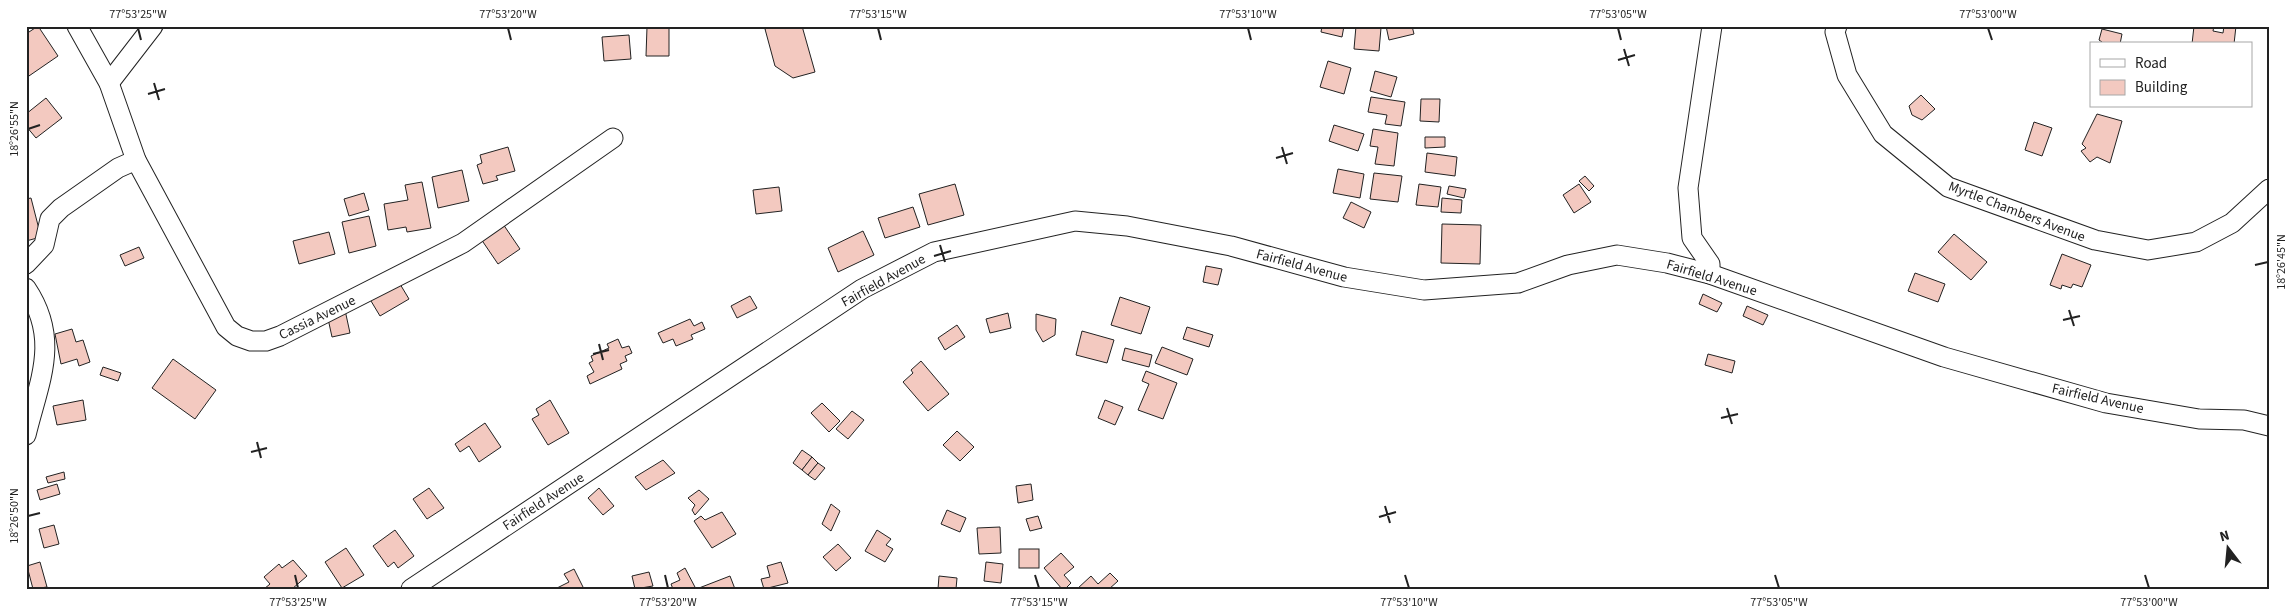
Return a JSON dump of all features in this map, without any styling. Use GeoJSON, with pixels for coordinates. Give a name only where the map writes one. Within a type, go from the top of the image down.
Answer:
{"type":"FeatureCollection","features":[{"type":"Feature","properties":{"kind":"street","name":"Cassia Avenue"},"geometry":{"type":"LineString","coordinates":[[77,26],[109,83],[136,160],[226,327],[244,339],[266,341],[463,243],[613,138]]}},
{"type":"Feature","properties":{"kind":"street"},"geometry":{"type":"LineString","coordinates":[[109,83],[153,26]]}},
{"type":"Feature","properties":{"kind":"street"},"geometry":{"type":"LineString","coordinates":[[1710,274],[1710,264],[1692,238],[1688,188],[1712,26]]}},
{"type":"Feature","properties":{"kind":"street","name":"Myrtle Chambers Avenue"},"geometry":{"type":"LineString","coordinates":[[1837,26],[1835,32],[1847,75],[1883,134],[1948,187],[2095,240],[2148,250],[2196,242],[2232,223],[2269,189]]}},
{"type":"Feature","properties":{"kind":"street"},"geometry":{"type":"LineString","coordinates":[[26,264],[44,246],[50,219],[61,208],[118,168],[136,160]]}},
{"type":"Feature","properties":{"kind":"street","name":"Fairfield Avenue"},"geometry":{"type":"LineString","coordinates":[[411,589],[862,289],[934,252],[981,240],[1075,221],[1127,226],[1231,246],[1344,277],[1424,290],[1518,283],[1568,265],[1617,256],[1667,262],[1710,274],[1944,357],[2106,403],[2199,419],[2244,420],[2269,426]]}},
{"type":"Feature","properties":{"kind":"street"},"geometry":{"type":"LineString","coordinates":[[26,288],[38,309],[45,330],[46,352],[26,435]]}},
{"type":"Feature","properties":{"kind":"building"},"geometry":{"type":"Polygon","coordinates":[[[38,26],[58,56],[26,78],[26,34],[38,26]]]}},
{"type":"Feature","properties":{"kind":"building"},"geometry":{"type":"Polygon","coordinates":[[[774,26],[802,26],[815,72],[793,78],[775,66],[765,29],[774,26]]]}},
{"type":"Feature","properties":{"kind":"building"},"geometry":{"type":"Polygon","coordinates":[[[1322,26],[1344,26],[1342,37],[1321,32],[1322,26]]]}},
{"type":"Feature","properties":{"kind":"building"},"geometry":{"type":"Polygon","coordinates":[[[1356,26],[1381,28],[1379,51],[1354,49],[1356,26]]]}},
{"type":"Feature","properties":{"kind":"building"},"geometry":{"type":"Polygon","coordinates":[[[1386,26],[1412,26],[1414,34],[1389,40],[1386,26]]]}},
{"type":"Feature","properties":{"kind":"building"},"geometry":{"type":"Polygon","coordinates":[[[2194,26],[2214,26],[2213,31],[2223,33],[2224,26],[2236,26],[2234,42],[2192,42],[2194,26]]]}},
{"type":"Feature","properties":{"kind":"building"},"geometry":{"type":"Polygon","coordinates":[[[647,27],[669,27],[669,56],[646,56],[647,27]]]}},
{"type":"Feature","properties":{"kind":"building"},"geometry":{"type":"Polygon","coordinates":[[[2102,29],[2122,34],[2120,42],[2102,42],[2099,40],[2102,29]]]}},
{"type":"Feature","properties":{"kind":"building"},"geometry":{"type":"Polygon","coordinates":[[[629,35],[631,59],[604,61],[602,37],[629,35]]]}},
{"type":"Feature","properties":{"kind":"building"},"geometry":{"type":"Polygon","coordinates":[[[1328,61],[1351,68],[1344,94],[1320,87],[1328,61]]]}},
{"type":"Feature","properties":{"kind":"building"},"geometry":{"type":"Polygon","coordinates":[[[1375,71],[1397,77],[1391,97],[1370,91],[1375,71]]]}},
{"type":"Feature","properties":{"kind":"building"},"geometry":{"type":"Polygon","coordinates":[[[1921,95],[1935,109],[1922,120],[1912,115],[1909,106],[1921,95]]]}},
{"type":"Feature","properties":{"kind":"building"},"geometry":{"type":"Polygon","coordinates":[[[1371,97],[1405,102],[1401,126],[1385,124],[1387,115],[1368,112],[1371,97]]]}},
{"type":"Feature","properties":{"kind":"building"},"geometry":{"type":"Polygon","coordinates":[[[46,98],[62,118],[36,138],[26,126],[26,114],[46,98]]]}},
{"type":"Feature","properties":{"kind":"building"},"geometry":{"type":"Polygon","coordinates":[[[1421,99],[1440,99],[1439,122],[1420,121],[1421,99]]]}},
{"type":"Feature","properties":{"kind":"building"},"geometry":{"type":"Polygon","coordinates":[[[2097,114],[2122,121],[2110,163],[2097,157],[2090,162],[2081,151],[2086,148],[2082,144],[2097,114]]]}},
{"type":"Feature","properties":{"kind":"building"},"geometry":{"type":"Polygon","coordinates":[[[2034,122],[2052,128],[2042,156],[2025,150],[2034,122]]]}},
{"type":"Feature","properties":{"kind":"building"},"geometry":{"type":"Polygon","coordinates":[[[1334,125],[1364,134],[1358,151],[1329,141],[1334,125]]]}},
{"type":"Feature","properties":{"kind":"building"},"geometry":{"type":"Polygon","coordinates":[[[1373,129],[1398,133],[1394,166],[1375,164],[1378,147],[1370,146],[1373,129]]]}},
{"type":"Feature","properties":{"kind":"building"},"geometry":{"type":"Polygon","coordinates":[[[1425,137],[1445,137],[1445,147],[1425,148],[1425,137]]]}},
{"type":"Feature","properties":{"kind":"building"},"geometry":{"type":"Polygon","coordinates":[[[508,147],[515,171],[496,176],[498,180],[483,184],[477,165],[482,163],[480,155],[508,147]]]}},
{"type":"Feature","properties":{"kind":"building"},"geometry":{"type":"Polygon","coordinates":[[[1427,153],[1457,157],[1455,176],[1425,172],[1427,153]]]}},
{"type":"Feature","properties":{"kind":"building"},"geometry":{"type":"Polygon","coordinates":[[[1338,169],[1364,174],[1360,198],[1333,193],[1338,169]]]}},
{"type":"Feature","properties":{"kind":"building"},"geometry":{"type":"Polygon","coordinates":[[[462,170],[469,201],[438,208],[432,177],[462,170]]]}},
{"type":"Feature","properties":{"kind":"building"},"geometry":{"type":"Polygon","coordinates":[[[1374,173],[1402,176],[1398,202],[1370,199],[1374,173]]]}},
{"type":"Feature","properties":{"kind":"building"},"geometry":{"type":"Polygon","coordinates":[[[1585,176],[1594,186],[1589,191],[1579,181],[1585,176]]]}},
{"type":"Feature","properties":{"kind":"building"},"geometry":{"type":"Polygon","coordinates":[[[422,182],[431,228],[407,232],[406,227],[388,230],[384,204],[408,200],[405,185],[422,182]]]}},
{"type":"Feature","properties":{"kind":"building"},"geometry":{"type":"Polygon","coordinates":[[[955,184],[964,215],[928,225],[919,194],[955,184]]]}},
{"type":"Feature","properties":{"kind":"building"},"geometry":{"type":"Polygon","coordinates":[[[1419,184],[1441,187],[1438,207],[1416,205],[1419,184]]]}},
{"type":"Feature","properties":{"kind":"building"},"geometry":{"type":"Polygon","coordinates":[[[1579,184],[1591,202],[1574,213],[1563,195],[1579,184]]]}},
{"type":"Feature","properties":{"kind":"building"},"geometry":{"type":"Polygon","coordinates":[[[1449,186],[1466,189],[1464,198],[1447,194],[1449,186]]]}},
{"type":"Feature","properties":{"kind":"building"},"geometry":{"type":"Polygon","coordinates":[[[779,187],[782,211],[756,214],[753,190],[779,187]]]}},
{"type":"Feature","properties":{"kind":"building"},"geometry":{"type":"Polygon","coordinates":[[[364,193],[369,210],[349,216],[344,199],[364,193]]]}},
{"type":"Feature","properties":{"kind":"building"},"geometry":{"type":"Polygon","coordinates":[[[31,198],[41,237],[26,241],[26,199],[31,198]]]}},
{"type":"Feature","properties":{"kind":"building"},"geometry":{"type":"Polygon","coordinates":[[[1442,198],[1462,200],[1461,213],[1441,212],[1442,198]]]}},
{"type":"Feature","properties":{"kind":"building"},"geometry":{"type":"Polygon","coordinates":[[[1351,202],[1371,212],[1364,228],[1343,218],[1351,202]]]}},
{"type":"Feature","properties":{"kind":"building"},"geometry":{"type":"Polygon","coordinates":[[[913,207],[920,227],[885,238],[878,218],[913,207]]]}},
{"type":"Feature","properties":{"kind":"building"},"geometry":{"type":"Polygon","coordinates":[[[369,216],[376,246],[349,253],[342,222],[369,216]]]}},
{"type":"Feature","properties":{"kind":"building"},"geometry":{"type":"Polygon","coordinates":[[[503,224],[520,249],[498,264],[481,239],[503,224]]]}},
{"type":"Feature","properties":{"kind":"building"},"geometry":{"type":"Polygon","coordinates":[[[1442,224],[1481,225],[1480,264],[1441,263],[1442,224]]]}},
{"type":"Feature","properties":{"kind":"building"},"geometry":{"type":"Polygon","coordinates":[[[863,231],[874,255],[838,272],[828,248],[863,231]]]}},
{"type":"Feature","properties":{"kind":"building"},"geometry":{"type":"Polygon","coordinates":[[[329,232],[335,254],[299,264],[293,241],[329,232]]]}},
{"type":"Feature","properties":{"kind":"building"},"geometry":{"type":"Polygon","coordinates":[[[1954,234],[1987,262],[1971,280],[1938,252],[1954,234]]]}},
{"type":"Feature","properties":{"kind":"building"},"geometry":{"type":"Polygon","coordinates":[[[139,247],[144,258],[125,266],[120,255],[139,247]]]}},
{"type":"Feature","properties":{"kind":"building"},"geometry":{"type":"Polygon","coordinates":[[[2062,254],[2091,265],[2082,287],[2073,284],[2071,288],[2062,285],[2061,289],[2050,285],[2062,254]]]}},
{"type":"Feature","properties":{"kind":"building"},"geometry":{"type":"Polygon","coordinates":[[[1206,266],[1222,269],[1218,285],[1203,282],[1206,266]]]}},
{"type":"Feature","properties":{"kind":"building"},"geometry":{"type":"Polygon","coordinates":[[[1915,273],[1945,284],[1938,302],[1908,291],[1915,273]]]}},
{"type":"Feature","properties":{"kind":"building"},"geometry":{"type":"Polygon","coordinates":[[[397,279],[409,299],[380,316],[368,296],[397,279]]]}},
{"type":"Feature","properties":{"kind":"building"},"geometry":{"type":"Polygon","coordinates":[[[1703,294],[1722,303],[1717,312],[1699,304],[1703,294]]]}},
{"type":"Feature","properties":{"kind":"building"},"geometry":{"type":"Polygon","coordinates":[[[750,296],[757,308],[737,318],[731,306],[750,296]]]}},
{"type":"Feature","properties":{"kind":"building"},"geometry":{"type":"Polygon","coordinates":[[[1120,297],[1150,307],[1141,334],[1111,325],[1120,297]]]}},
{"type":"Feature","properties":{"kind":"building"},"geometry":{"type":"Polygon","coordinates":[[[1747,306],[1768,315],[1763,325],[1743,316],[1747,306]]]}},
{"type":"Feature","properties":{"kind":"building"},"geometry":{"type":"Polygon","coordinates":[[[345,310],[350,333],[332,337],[327,314],[345,310]]]}},
{"type":"Feature","properties":{"kind":"building"},"geometry":{"type":"Polygon","coordinates":[[[1008,313],[1011,328],[990,333],[986,319],[1008,313]]]}},
{"type":"Feature","properties":{"kind":"building"},"geometry":{"type":"Polygon","coordinates":[[[1036,314],[1056,319],[1055,335],[1043,342],[1036,330],[1036,314]]]}},
{"type":"Feature","properties":{"kind":"building"},"geometry":{"type":"Polygon","coordinates":[[[690,319],[694,326],[702,322],[705,329],[691,335],[693,339],[676,346],[673,339],[663,343],[658,333],[690,319]]]}},
{"type":"Feature","properties":{"kind":"building"},"geometry":{"type":"Polygon","coordinates":[[[957,325],[965,337],[945,350],[938,338],[957,325]]]}},
{"type":"Feature","properties":{"kind":"building"},"geometry":{"type":"Polygon","coordinates":[[[1187,327],[1213,335],[1209,347],[1183,339],[1187,327]]]}},
{"type":"Feature","properties":{"kind":"building"},"geometry":{"type":"Polygon","coordinates":[[[72,329],[76,342],[83,340],[90,362],[79,366],[77,359],[61,364],[55,334],[72,329]]]}},
{"type":"Feature","properties":{"kind":"building"},"geometry":{"type":"Polygon","coordinates":[[[1082,331],[1114,340],[1107,363],[1076,355],[1082,331]]]}},
{"type":"Feature","properties":{"kind":"building"},"geometry":{"type":"Polygon","coordinates":[[[618,339],[622,348],[629,346],[632,353],[625,356],[627,361],[620,364],[622,369],[590,384],[587,376],[594,372],[589,363],[593,361],[591,356],[609,348],[607,344],[618,339]]]}},
{"type":"Feature","properties":{"kind":"building"},"geometry":{"type":"Polygon","coordinates":[[[1162,347],[1193,359],[1187,375],[1155,363],[1162,347]]]}},
{"type":"Feature","properties":{"kind":"building"},"geometry":{"type":"Polygon","coordinates":[[[1125,348],[1152,355],[1149,367],[1122,360],[1125,348]]]}},
{"type":"Feature","properties":{"kind":"building"},"geometry":{"type":"Polygon","coordinates":[[[1708,354],[1735,361],[1732,373],[1705,365],[1708,354]]]}},
{"type":"Feature","properties":{"kind":"building"},"geometry":{"type":"Polygon","coordinates":[[[173,359],[216,390],[195,419],[152,388],[173,359]]]}},
{"type":"Feature","properties":{"kind":"building"},"geometry":{"type":"Polygon","coordinates":[[[921,361],[949,394],[928,411],[903,382],[913,373],[911,370],[921,361]]]}},
{"type":"Feature","properties":{"kind":"building"},"geometry":{"type":"Polygon","coordinates":[[[103,367],[121,373],[118,381],[100,375],[103,367]]]}},
{"type":"Feature","properties":{"kind":"building"},"geometry":{"type":"Polygon","coordinates":[[[1146,371],[1177,383],[1163,419],[1138,410],[1149,384],[1142,381],[1146,371]]]}},
{"type":"Feature","properties":{"kind":"building"},"geometry":{"type":"Polygon","coordinates":[[[83,400],[86,420],[57,425],[53,406],[83,400]]]}},
{"type":"Feature","properties":{"kind":"building"},"geometry":{"type":"Polygon","coordinates":[[[550,400],[569,433],[548,445],[532,419],[539,415],[536,409],[550,400]]]}},
{"type":"Feature","properties":{"kind":"building"},"geometry":{"type":"Polygon","coordinates":[[[1105,400],[1123,407],[1115,425],[1098,418],[1105,400]]]}},
{"type":"Feature","properties":{"kind":"building"},"geometry":{"type":"Polygon","coordinates":[[[822,403],[840,421],[829,432],[811,413],[822,403]]]}},
{"type":"Feature","properties":{"kind":"building"},"geometry":{"type":"Polygon","coordinates":[[[852,411],[864,420],[848,439],[836,429],[852,411]]]}},
{"type":"Feature","properties":{"kind":"building"},"geometry":{"type":"Polygon","coordinates":[[[485,423],[501,447],[479,462],[469,446],[460,452],[455,444],[485,423]]]}},
{"type":"Feature","properties":{"kind":"building"},"geometry":{"type":"Polygon","coordinates":[[[957,431],[974,447],[960,461],[943,445],[957,431]]]}},
{"type":"Feature","properties":{"kind":"building"},"geometry":{"type":"Polygon","coordinates":[[[802,450],[812,457],[802,470],[793,463],[802,450]]]}},
{"type":"Feature","properties":{"kind":"building"},"geometry":{"type":"Polygon","coordinates":[[[812,457],[818,463],[808,475],[802,470],[812,457]]]}},
{"type":"Feature","properties":{"kind":"building"},"geometry":{"type":"Polygon","coordinates":[[[663,460],[675,473],[646,490],[635,477],[663,460]]]}},
{"type":"Feature","properties":{"kind":"building"},"geometry":{"type":"Polygon","coordinates":[[[818,463],[825,468],[815,480],[808,475],[818,463]]]}},
{"type":"Feature","properties":{"kind":"building"},"geometry":{"type":"Polygon","coordinates":[[[64,472],[65,479],[48,483],[46,477],[64,472]]]}},
{"type":"Feature","properties":{"kind":"building"},"geometry":{"type":"Polygon","coordinates":[[[57,484],[60,494],[40,500],[37,490],[57,484]]]}},
{"type":"Feature","properties":{"kind":"building"},"geometry":{"type":"Polygon","coordinates":[[[1031,484],[1033,500],[1018,503],[1016,486],[1031,484]]]}},
{"type":"Feature","properties":{"kind":"building"},"geometry":{"type":"Polygon","coordinates":[[[429,488],[444,508],[427,519],[413,499],[429,488]]]}},
{"type":"Feature","properties":{"kind":"building"},"geometry":{"type":"Polygon","coordinates":[[[599,488],[614,506],[603,515],[588,498],[599,488]]]}},
{"type":"Feature","properties":{"kind":"building"},"geometry":{"type":"Polygon","coordinates":[[[699,490],[709,499],[695,515],[692,510],[695,505],[688,498],[699,490]]]}},
{"type":"Feature","properties":{"kind":"building"},"geometry":{"type":"Polygon","coordinates":[[[831,504],[840,511],[831,531],[822,524],[831,504]]]}},
{"type":"Feature","properties":{"kind":"building"},"geometry":{"type":"Polygon","coordinates":[[[947,510],[966,518],[960,532],[941,524],[947,510]]]}},
{"type":"Feature","properties":{"kind":"building"},"geometry":{"type":"Polygon","coordinates":[[[722,512],[736,534],[712,548],[694,521],[701,516],[705,520],[722,512]]]}},
{"type":"Feature","properties":{"kind":"building"},"geometry":{"type":"Polygon","coordinates":[[[1038,516],[1042,528],[1030,531],[1026,519],[1038,516]]]}},
{"type":"Feature","properties":{"kind":"building"},"geometry":{"type":"Polygon","coordinates":[[[54,525],[59,544],[44,548],[39,529],[54,525]]]}},
{"type":"Feature","properties":{"kind":"building"},"geometry":{"type":"Polygon","coordinates":[[[1000,527],[1001,553],[979,554],[977,528],[1000,527]]]}},
{"type":"Feature","properties":{"kind":"building"},"geometry":{"type":"Polygon","coordinates":[[[395,530],[414,556],[398,568],[394,562],[388,567],[373,546],[395,530]]]}},
{"type":"Feature","properties":{"kind":"building"},"geometry":{"type":"Polygon","coordinates":[[[877,530],[891,539],[886,545],[893,549],[885,562],[865,551],[877,530]]]}},
{"type":"Feature","properties":{"kind":"building"},"geometry":{"type":"Polygon","coordinates":[[[838,544],[851,558],[836,571],[823,557],[838,544]]]}},
{"type":"Feature","properties":{"kind":"building"},"geometry":{"type":"Polygon","coordinates":[[[346,548],[364,575],[342,588],[325,562],[346,548]]]}},
{"type":"Feature","properties":{"kind":"building"},"geometry":{"type":"Polygon","coordinates":[[[1019,549],[1039,549],[1039,568],[1019,568],[1019,549]]]}},
{"type":"Feature","properties":{"kind":"building"},"geometry":{"type":"Polygon","coordinates":[[[1061,553],[1074,567],[1064,575],[1071,583],[1065,589],[1062,589],[1044,568],[1061,553]]]}},
{"type":"Feature","properties":{"kind":"building"},"geometry":{"type":"Polygon","coordinates":[[[293,560],[307,576],[292,589],[264,589],[270,584],[264,577],[279,564],[282,568],[293,560]]]}},
{"type":"Feature","properties":{"kind":"building"},"geometry":{"type":"Polygon","coordinates":[[[40,562],[47,587],[33,589],[27,566],[40,562]]]}},
{"type":"Feature","properties":{"kind":"building"},"geometry":{"type":"Polygon","coordinates":[[[781,562],[788,583],[764,589],[761,579],[770,577],[767,566],[781,562]]]}},
{"type":"Feature","properties":{"kind":"building"},"geometry":{"type":"Polygon","coordinates":[[[986,562],[1003,564],[1001,583],[984,581],[986,562]]]}},
{"type":"Feature","properties":{"kind":"building"},"geometry":{"type":"Polygon","coordinates":[[[685,568],[696,589],[673,589],[671,584],[680,580],[677,573],[685,568]]]}},
{"type":"Feature","properties":{"kind":"building"},"geometry":{"type":"Polygon","coordinates":[[[574,569],[584,589],[555,589],[569,582],[564,574],[574,569]]]}},
{"type":"Feature","properties":{"kind":"building"},"geometry":{"type":"Polygon","coordinates":[[[649,572],[653,586],[635,589],[632,576],[649,572]]]}},
{"type":"Feature","properties":{"kind":"building"},"geometry":{"type":"Polygon","coordinates":[[[1110,573],[1118,581],[1109,589],[1077,589],[1091,576],[1098,584],[1110,573]]]}},
{"type":"Feature","properties":{"kind":"building"},"geometry":{"type":"Polygon","coordinates":[[[730,576],[735,589],[699,589],[699,588],[730,576]]]}},
{"type":"Feature","properties":{"kind":"building"},"geometry":{"type":"Polygon","coordinates":[[[939,576],[957,578],[956,589],[938,589],[939,576]]]}}]}
